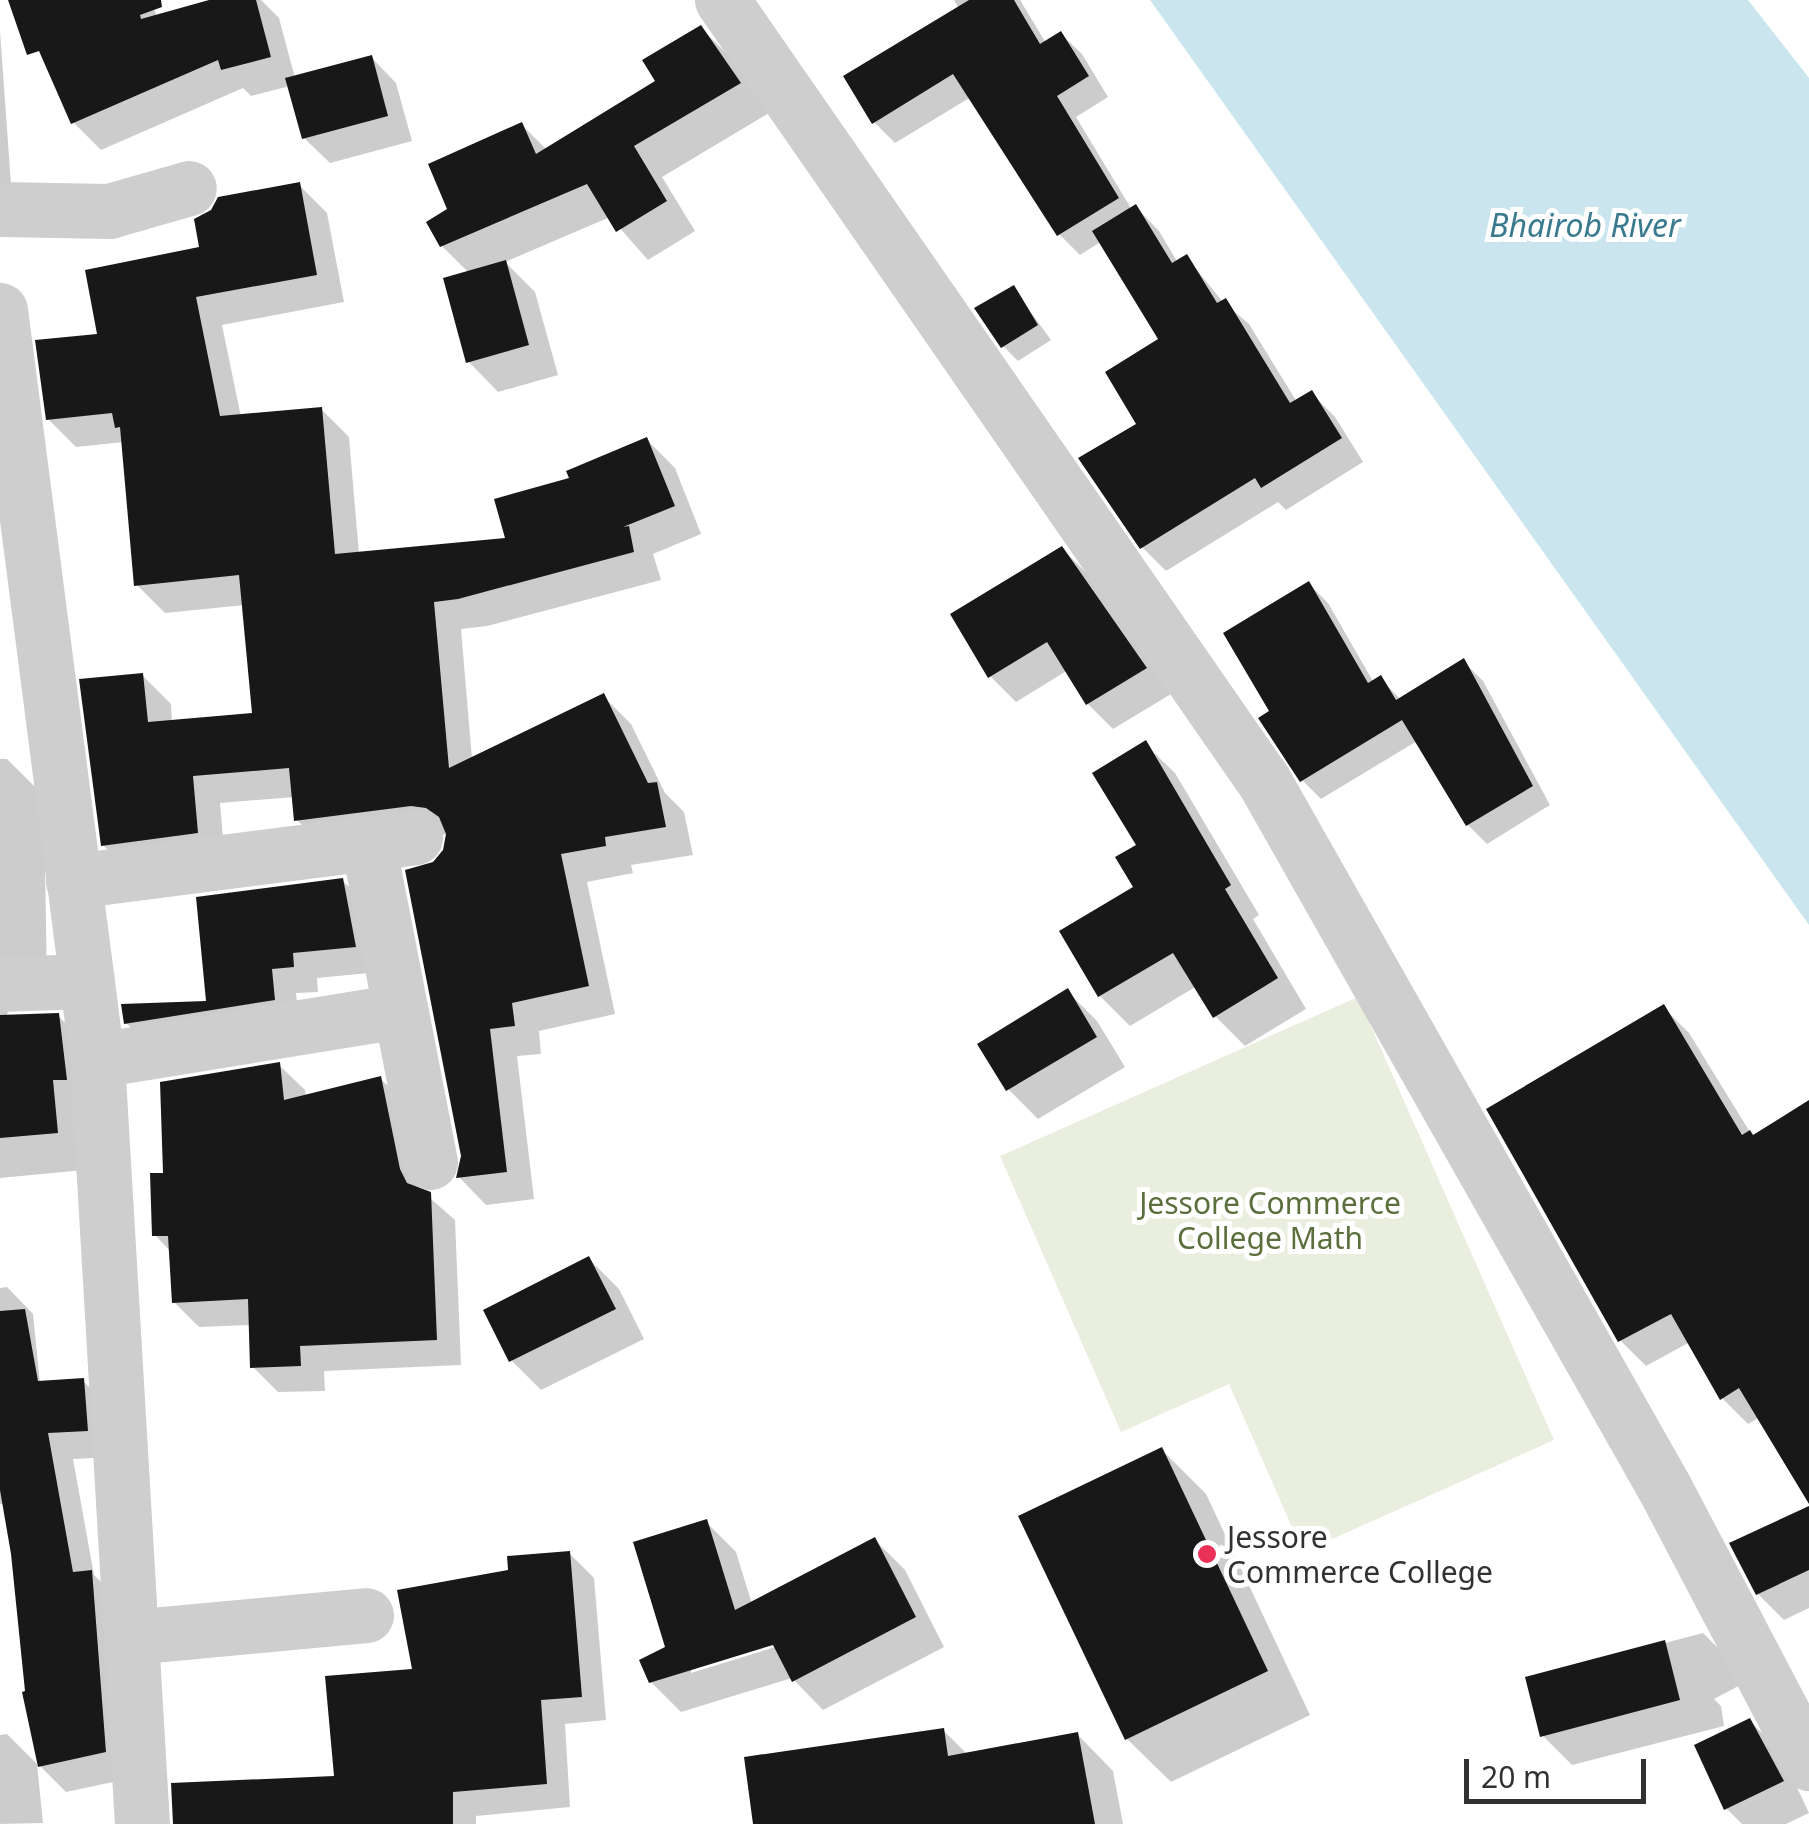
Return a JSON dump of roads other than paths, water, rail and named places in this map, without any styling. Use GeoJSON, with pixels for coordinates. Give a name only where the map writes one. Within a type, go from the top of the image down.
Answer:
{"type":"FeatureCollection","features":[{"type":"Feature","properties":{"kind":"street"},"geometry":{"type":"LineString","coordinates":[[722,0],[1265,783],[1664,1488],[1809,1764]]}},
{"type":"Feature","properties":{"kind":"street"},"geometry":{"type":"LineString","coordinates":[[0,209],[109,211],[189,188]]}},
{"type":"Feature","properties":{"kind":"street"},"geometry":{"type":"LineString","coordinates":[[0,310],[96,1060],[142,1824]]}},
{"type":"Feature","properties":{"kind":"street"},"geometry":{"type":"LineString","coordinates":[[73,881],[392,840],[400,1010],[430,1162]]}},
{"type":"Feature","properties":{"kind":"street"},"geometry":{"type":"LineString","coordinates":[[0,984],[87,980]]}},
{"type":"Feature","properties":{"kind":"street"},"geometry":{"type":"LineString","coordinates":[[96,1060],[400,1010]]}},
{"type":"Feature","properties":{"kind":"street"},"geometry":{"type":"LineString","coordinates":[[131,1637],[366,1615]]}},
{"type":"Feature","properties":{"kind":"water","name":"Bhairob River"},"geometry":{"type":"Polygon","coordinates":[[[1150,0],[1748,0],[1809,78],[1809,925],[1150,0]]]}},
{"type":"Feature","properties":{"kind":"place","name":"Jessore Commerce College"},"geometry":{"type":"Point","coordinates":[1207,1554]}},
{"type":"Feature","properties":{"kind":"park label","name":"Jessore Commerce College Math"},"geometry":{"type":"Point","coordinates":[1270,1220]}}]}
